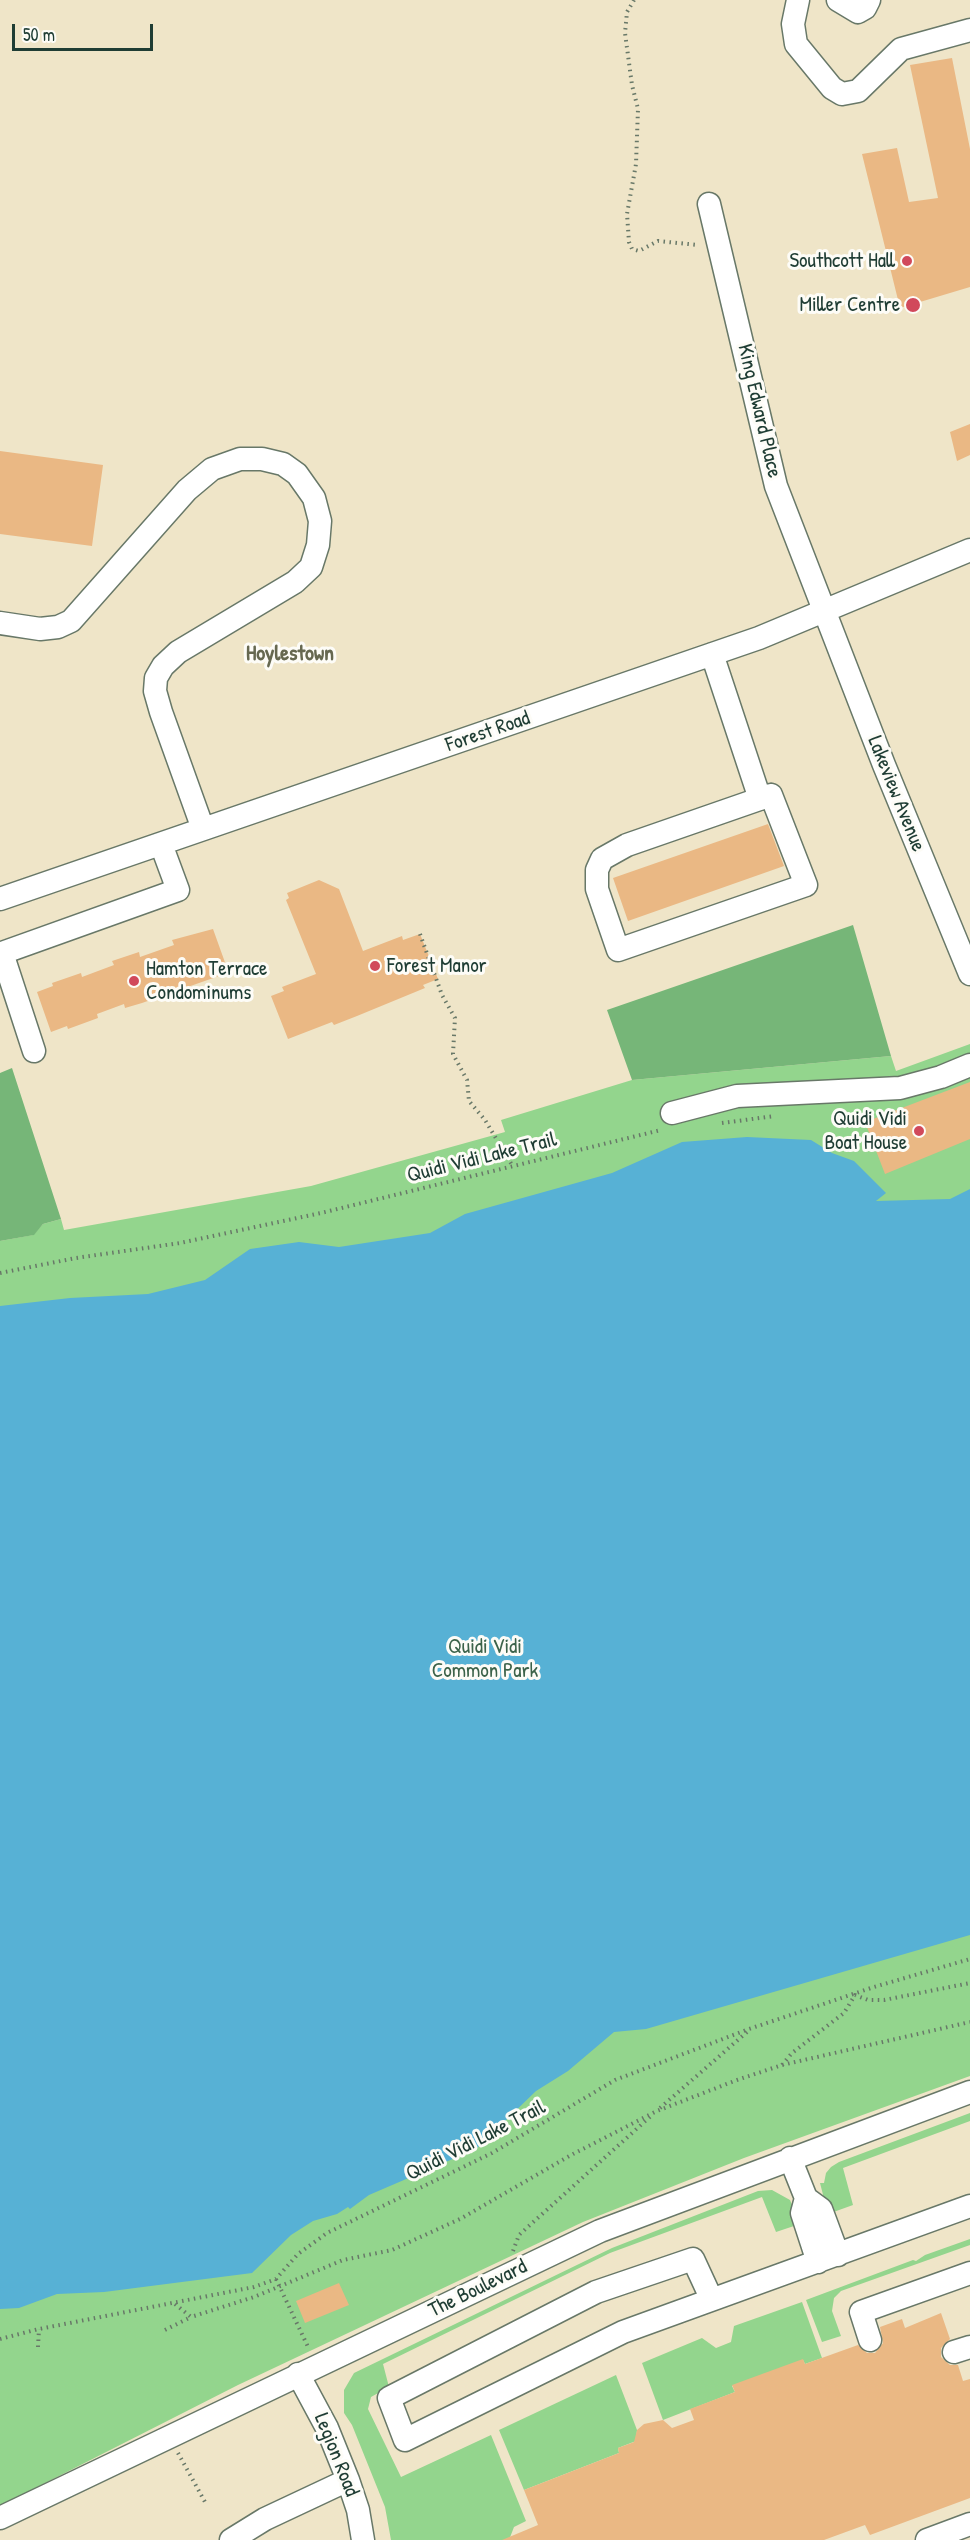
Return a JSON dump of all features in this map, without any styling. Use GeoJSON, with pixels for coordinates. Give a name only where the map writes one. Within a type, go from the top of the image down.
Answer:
{"type":"FeatureCollection","features":[{"type":"Feature","properties":{"kind":"street"},"geometry":{"type":"LineString","coordinates":[[798,0],[793,24],[796,45],[832,88],[842,94],[858,91],[901,49],[970,30]]}},
{"type":"Feature","properties":{"kind":"street"},"geometry":{"type":"LineString","coordinates":[[838,0],[858,12],[865,9],[869,0]]}},
{"type":"Feature","properties":{"kind":"street","name":"King Edward Place"},"geometry":{"type":"LineString","coordinates":[[709,204],[776,486],[825,613]]}},
{"type":"Feature","properties":{"kind":"street"},"geometry":{"type":"LineString","coordinates":[[0,623],[40,629],[58,627],[71,621],[187,490],[212,469],[240,459],[262,459],[283,464],[297,474],[314,498],[320,520],[318,544],[311,567],[295,582],[178,652],[163,666],[156,678],[155,691],[161,712],[203,829]]}},
{"type":"Feature","properties":{"kind":"street","name":"Forest Road"},"geometry":{"type":"LineString","coordinates":[[0,898],[712,654],[825,613],[970,550]]}},
{"type":"Feature","properties":{"kind":"street","name":"Lakeview Avenue"},"geometry":{"type":"LineString","coordinates":[[825,613],[970,974]]}},
{"type":"Feature","properties":{"kind":"street"},"geometry":{"type":"LineString","coordinates":[[712,654],[760,799]]}},
{"type":"Feature","properties":{"kind":"street"},"geometry":{"type":"LineString","coordinates":[[771,795],[806,885],[618,950],[597,889],[597,870],[602,859],[627,845],[760,799],[771,795]]}},
{"type":"Feature","properties":{"kind":"street"},"geometry":{"type":"LineString","coordinates":[[34,1051],[2,953],[178,890],[160,844]]}},
{"type":"Feature","properties":{"kind":"street"},"geometry":{"type":"LineString","coordinates":[[668,1121],[736,1096],[900,1088],[942,1077],[970,1065]]}},
{"type":"Feature","properties":{"kind":"street","name":"The Boulevard"},"geometry":{"type":"LineString","coordinates":[[0,2518],[600,2231],[970,2092]]}},
{"type":"Feature","properties":{"kind":"street"},"geometry":{"type":"LineString","coordinates":[[790,2158],[806,2198],[802,2213],[828,2259]]}},
{"type":"Feature","properties":{"kind":"street"},"geometry":{"type":"LineString","coordinates":[[711,2298],[693,2259],[596,2292],[389,2397],[405,2440],[623,2332],[711,2298],[828,2259],[970,2206]]}},
{"type":"Feature","properties":{"kind":"street"},"geometry":{"type":"LineString","coordinates":[[870,2340],[861,2312],[970,2273]]}},
{"type":"Feature","properties":{"kind":"street","name":"Legion Road"},"geometry":{"type":"LineString","coordinates":[[307,2370],[358,2510],[363,2540]]}},
{"type":"Feature","properties":{"kind":"street"},"geometry":{"type":"LineString","coordinates":[[231,2540],[265,2519],[348,2480]]}},
{"type":"Feature","properties":{"kind":"street"},"geometry":{"type":"LineString","coordinates":[[927,2540],[970,2524]]}},
{"type":"Feature","properties":{"kind":"path"},"geometry":{"type":"LineString","coordinates":[[634,0],[627,12],[625,33],[628,64],[638,109],[636,164],[627,214],[629,242],[632,249],[639,251],[658,241],[721,247]]}},
{"type":"Feature","properties":{"kind":"path"},"geometry":{"type":"LineString","coordinates":[[420,934],[442,994],[455,1018],[453,1054],[467,1080],[469,1101],[485,1120],[512,1165]]}},
{"type":"Feature","properties":{"kind":"path"},"geometry":{"type":"LineString","coordinates":[[712,1124],[783,1115]]}},
{"type":"Feature","properties":{"kind":"path","name":"Quidi Vidi Lake Trail"},"geometry":{"type":"LineString","coordinates":[[0,1273],[76,1258],[180,1243],[321,1213],[512,1165],[668,1121]]}},
{"type":"Feature","properties":{"kind":"path","name":"Quidi Vidi Lake Trail"},"geometry":{"type":"LineString","coordinates":[[276,2279],[298,2254],[327,2233],[492,2153],[615,2080],[749,2029],[970,1959]]}},
{"type":"Feature","properties":{"kind":"path"},"geometry":{"type":"LineString","coordinates":[[782,2065],[792,2053],[844,2013],[855,1995],[867,2000],[884,2000],[970,1983]]}},
{"type":"Feature","properties":{"kind":"path"},"geometry":{"type":"LineString","coordinates":[[962,2024],[970,2017]]}},
{"type":"Feature","properties":{"kind":"path"},"geometry":{"type":"LineString","coordinates":[[165,2330],[191,2317],[280,2287],[343,2260],[392,2250],[431,2233],[573,2154],[657,2111],[782,2065],[970,2022]]}},
{"type":"Feature","properties":{"kind":"path"},"geometry":{"type":"LineString","coordinates":[[512,2255],[519,2235],[749,2029]]}},
{"type":"Feature","properties":{"kind":"path"},"geometry":{"type":"LineString","coordinates":[[0,2339],[39,2329],[254,2287],[276,2279],[307,2370]]}},
{"type":"Feature","properties":{"kind":"path"},"geometry":{"type":"LineString","coordinates":[[175,2304],[191,2317]]}},
{"type":"Feature","properties":{"kind":"path"},"geometry":{"type":"LineString","coordinates":[[38,2346],[39,2329]]}},
{"type":"Feature","properties":{"kind":"path"},"geometry":{"type":"LineString","coordinates":[[177,2450],[205,2502]]}},
{"type":"Feature","properties":{"kind":"green space"},"geometry":{"type":"Polygon","coordinates":[[[853,925],[891,1056],[632,1080],[607,1010],[853,925]]]}},
{"type":"Feature","properties":{"kind":"green space","name":"Quidi Vidi Common Park"},"geometry":{"type":"Polygon","coordinates":[[[970,1044],[970,2076],[744,2158],[583,2222],[238,2385],[0,2506],[0,1241],[33,1235],[43,1224],[61,1219],[64,1230],[311,1186],[505,1132],[501,1120],[632,1080],[891,1056],[896,1071],[970,1044]]]}},
{"type":"Feature","properties":{"kind":"green space"},"geometry":{"type":"Polygon","coordinates":[[[12,1068],[61,1219],[43,1224],[34,1235],[0,1241],[0,1073],[12,1068]]]}},
{"type":"Feature","properties":{"kind":"green space"},"geometry":{"type":"Polygon","coordinates":[[[970,2113],[970,2121],[843,2168],[853,2205],[828,2214],[820,2183],[824,2183],[826,2173],[831,2167],[970,2113]]]}},
{"type":"Feature","properties":{"kind":"green space"},"geometry":{"type":"Polygon","coordinates":[[[772,2190],[790,2200],[800,2224],[776,2232],[762,2197],[610,2253],[383,2364],[389,2387],[371,2397],[368,2409],[401,2477],[491,2435],[526,2521],[514,2527],[509,2540],[391,2540],[385,2507],[352,2425],[344,2413],[344,2390],[354,2373],[612,2248],[758,2191],[772,2190]]]}},
{"type":"Feature","properties":{"kind":"green space"},"geometry":{"type":"Polygon","coordinates":[[[970,2239],[970,2245],[841,2291],[834,2298],[832,2311],[841,2336],[822,2342],[806,2300],[970,2239]]]}},
{"type":"Feature","properties":{"kind":"green space"},"geometry":{"type":"Polygon","coordinates":[[[802,2302],[822,2358],[805,2364],[803,2360],[732,2386],[735,2392],[663,2420],[642,2363],[702,2338],[716,2348],[731,2342],[734,2326],[802,2302]]]}},
{"type":"Feature","properties":{"kind":"green space"},"geometry":{"type":"Polygon","coordinates":[[[616,2375],[637,2430],[636,2441],[618,2448],[619,2453],[524,2490],[499,2430],[616,2375]]]}},
{"type":"Feature","properties":{"kind":"water","name":"Quidi Vidi Common Park"},"geometry":{"type":"Polygon","coordinates":[[[747,1137],[811,1140],[832,1153],[854,1161],[886,1193],[876,1201],[950,1199],[970,1189],[970,1935],[646,2029],[614,2032],[568,2071],[536,2091],[476,2149],[369,2195],[350,2209],[348,2207],[337,2214],[313,2221],[291,2235],[252,2273],[104,2292],[57,2294],[19,2308],[0,2309],[0,1306],[70,1298],[148,1294],[205,1280],[250,1249],[299,1242],[339,1247],[430,1233],[465,1214],[612,1173],[682,1142],[747,1137]]]}},
{"type":"Feature","properties":{"kind":"building"},"geometry":{"type":"Polygon","coordinates":[[[952,58],[970,149],[970,287],[900,308],[862,154],[897,148],[909,202],[938,198],[910,65],[952,58]]]}},
{"type":"Feature","properties":{"kind":"building"},"geometry":{"type":"Polygon","coordinates":[[[970,424],[970,455],[957,461],[950,432],[970,424]]]}},
{"type":"Feature","properties":{"kind":"building"},"geometry":{"type":"Polygon","coordinates":[[[0,451],[103,465],[92,546],[0,534],[0,451]]]}},
{"type":"Feature","properties":{"kind":"building"},"geometry":{"type":"Polygon","coordinates":[[[768,824],[784,866],[628,921],[613,878],[768,824]]]}},
{"type":"Feature","properties":{"kind":"building","name":"Forest Manor"},"geometry":{"type":"Polygon","coordinates":[[[319,880],[339,889],[363,951],[402,936],[403,940],[420,934],[438,979],[423,985],[425,988],[357,1016],[334,1025],[332,1022],[288,1039],[271,996],[284,991],[282,987],[316,974],[286,900],[289,898],[287,893],[319,880]]]}},
{"type":"Feature","properties":{"kind":"building","name":"Hamton Terrace Condominums"},"geometry":{"type":"Polygon","coordinates":[[[213,929],[227,968],[217,971],[219,976],[142,1003],[125,1008],[124,1004],[97,1014],[98,1018],[68,1029],[67,1026],[51,1032],[37,992],[53,986],[52,983],[81,973],[82,977],[114,965],[112,961],[139,952],[140,957],[174,945],[172,940],[213,929]]]}},
{"type":"Feature","properties":{"kind":"building","name":"Quidi Vidi Boat House"},"geometry":{"type":"Polygon","coordinates":[[[970,1082],[970,1139],[885,1174],[865,1122],[970,1082]]]}},
{"type":"Feature","properties":{"kind":"building"},"geometry":{"type":"Polygon","coordinates":[[[339,2283],[349,2305],[305,2323],[296,2301],[339,2283]]]}},
{"type":"Feature","properties":{"kind":"building"},"geometry":{"type":"Polygon","coordinates":[[[941,2313],[950,2339],[941,2348],[941,2357],[950,2365],[958,2365],[963,2381],[970,2379],[970,2498],[870,2535],[865,2525],[824,2540],[502,2540],[538,2525],[524,2490],[619,2453],[618,2448],[634,2442],[637,2430],[644,2424],[663,2420],[672,2428],[694,2420],[690,2409],[735,2392],[732,2385],[803,2359],[805,2364],[858,2345],[867,2353],[875,2353],[883,2343],[880,2327],[902,2319],[905,2328],[941,2313]]]}},
{"type":"Feature","properties":{"kind":"place","name":"Southcott Hall"},"geometry":{"type":"Point","coordinates":[907,261]}},
{"type":"Feature","properties":{"kind":"place","name":"Miller Centre"},"geometry":{"type":"Point","coordinates":[913,305]}},
{"type":"Feature","properties":{"kind":"place","name":"Forest Manor"},"geometry":{"type":"Point","coordinates":[375,966]}},
{"type":"Feature","properties":{"kind":"place","name":"Hamton Terrace Condominums"},"geometry":{"type":"Point","coordinates":[134,981]}},
{"type":"Feature","properties":{"kind":"place","name":"Quidi Vidi Boat House"},"geometry":{"type":"Point","coordinates":[919,1131]}},
{"type":"Feature","properties":{"kind":"district","name":"Hoylestown"},"geometry":{"type":"Point","coordinates":[290,654]}}]}
